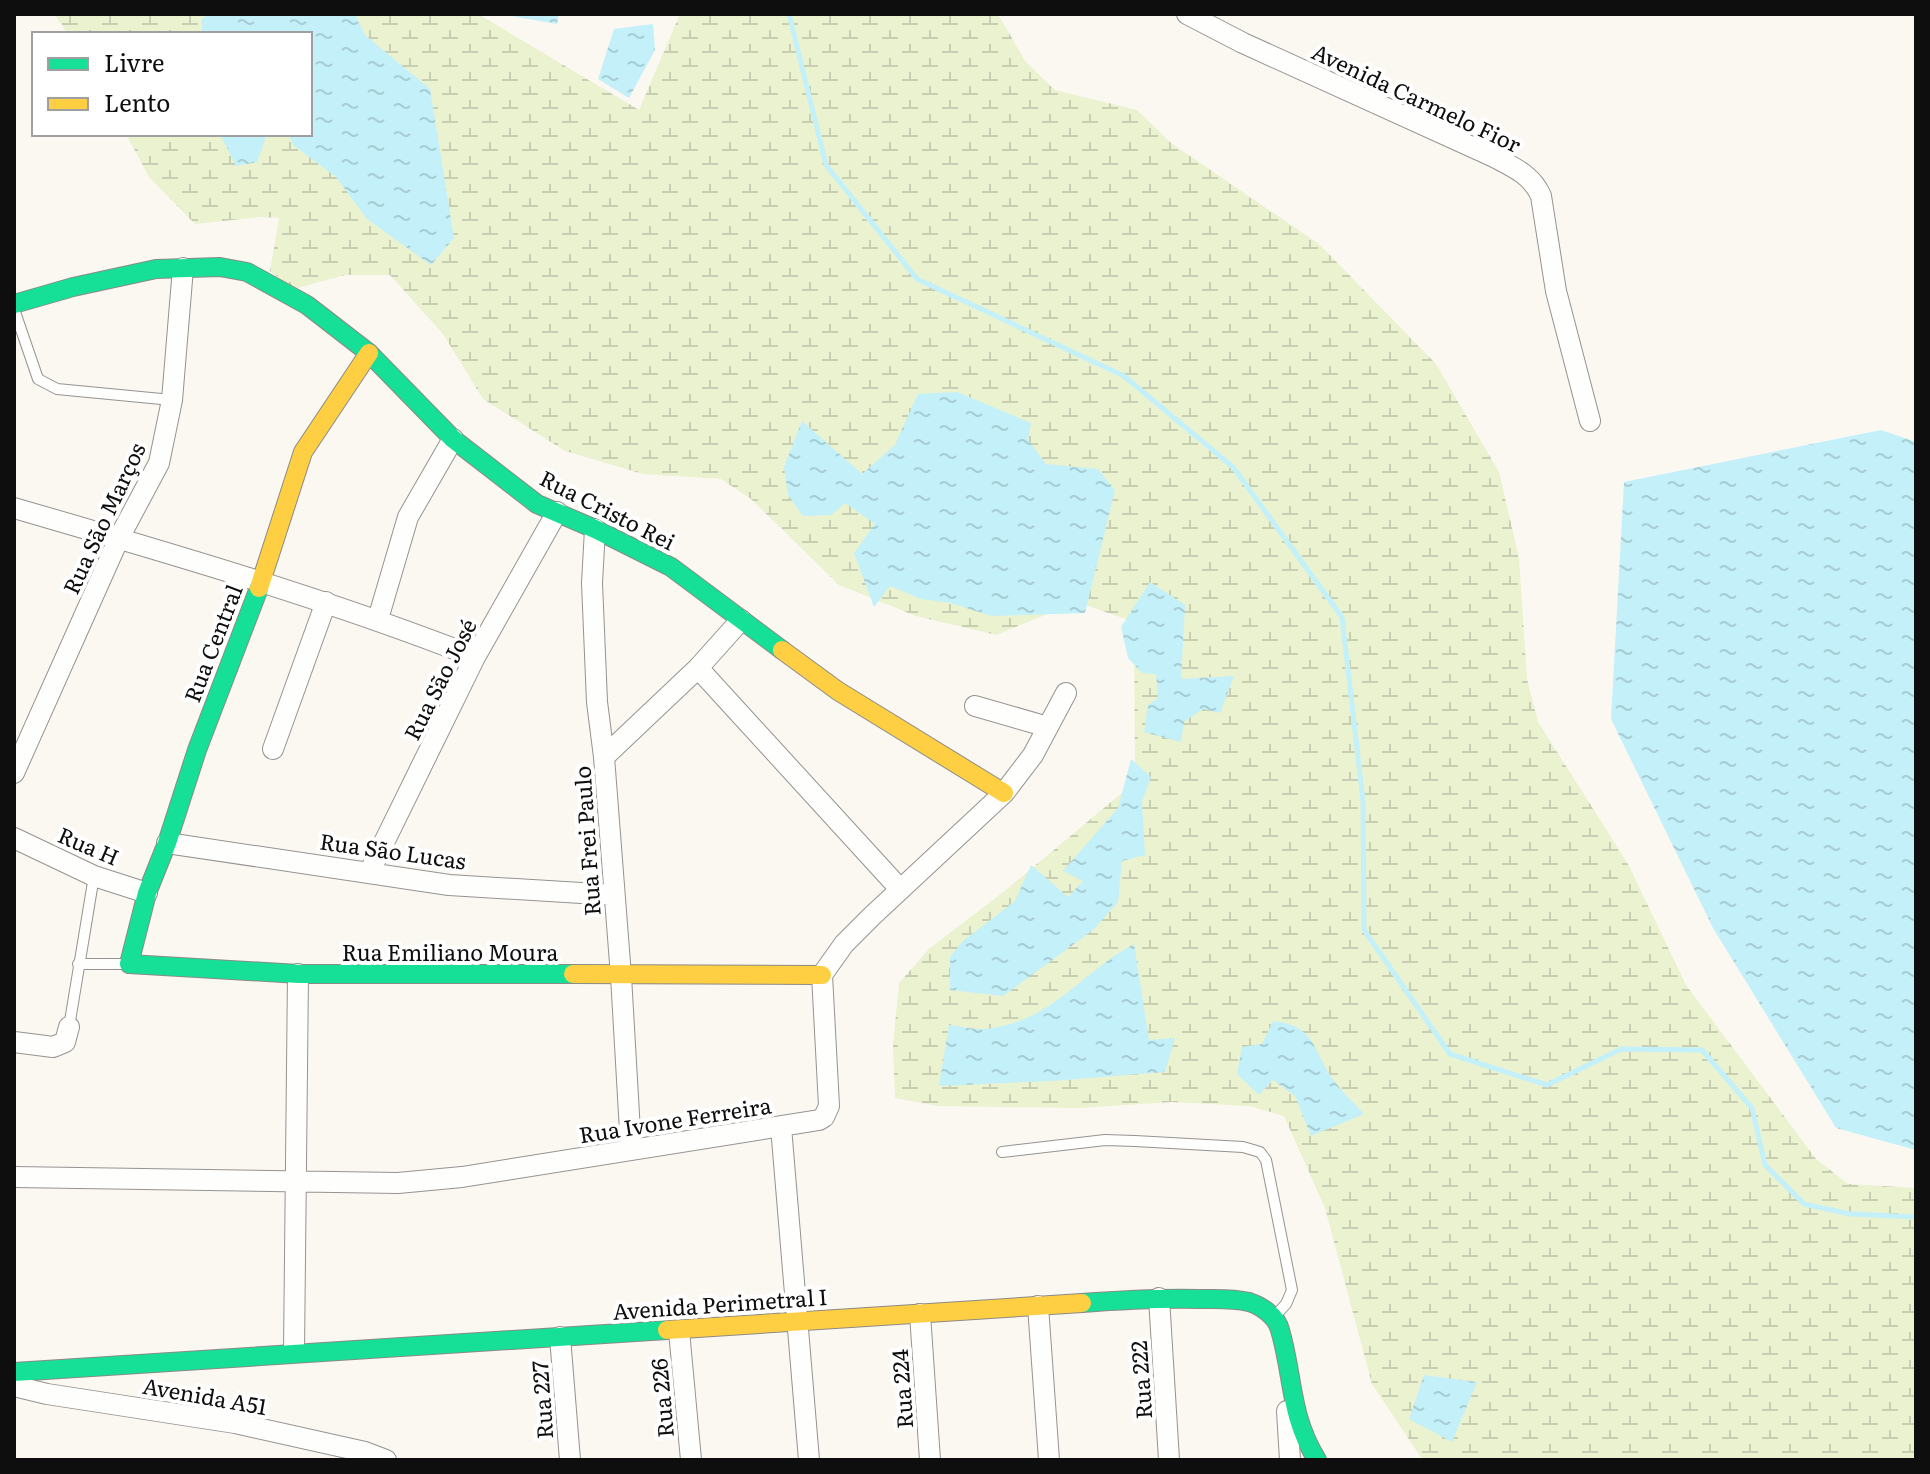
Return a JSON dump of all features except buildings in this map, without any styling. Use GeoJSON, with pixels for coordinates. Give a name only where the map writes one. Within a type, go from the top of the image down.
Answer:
{"type":"FeatureCollection","features":[{"type":"Feature","properties":{"kind":"street","name":"Avenida Carmelo Fior"},"geometry":{"type":"LineString","coordinates":[[1187,14],[1243,43],[1494,157],[1527,176],[1541,196],[1556,291],[1590,421]]}},
{"type":"Feature","properties":{"kind":"street","name":"Rua Cristo Rei"},"geometry":{"type":"LineString","coordinates":[[14,306],[156,269],[220,267],[247,272],[307,305],[369,353],[453,439],[537,504],[671,567],[838,691],[1004,793]]}},
{"type":"Feature","properties":{"kind":"street","name":"Rua São Marços"},"geometry":{"type":"LineString","coordinates":[[14,773],[119,538],[159,463],[172,400],[183,268]]}},
{"type":"Feature","properties":{"kind":"street","name":"Rua Central"},"geometry":{"type":"LineString","coordinates":[[129,964],[147,893],[197,750],[262,581],[303,452],[369,353]]}},
{"type":"Feature","properties":{"kind":"street"},"geometry":{"type":"LineString","coordinates":[[378,619],[408,517],[453,439]]}},
{"type":"Feature","properties":{"kind":"street"},"geometry":{"type":"LineString","coordinates":[[14,508],[262,581],[378,619],[475,657]]}},
{"type":"Feature","properties":{"kind":"street","name":"Rua São José"},"geometry":{"type":"LineString","coordinates":[[370,871],[475,657],[557,512]]}},
{"type":"Feature","properties":{"kind":"street","name":"Rua Frei Paulo"},"geometry":{"type":"LineString","coordinates":[[595,529],[592,583],[597,702],[621,976],[631,1149]]}},
{"type":"Feature","properties":{"kind":"street"},"geometry":{"type":"LineString","coordinates":[[273,749],[326,602]]}},
{"type":"Feature","properties":{"kind":"street"},"geometry":{"type":"LineString","coordinates":[[604,757],[698,668],[741,620]]}},
{"type":"Feature","properties":{"kind":"street"},"geometry":{"type":"LineString","coordinates":[[698,668],[900,889]]}},
{"type":"Feature","properties":{"kind":"street"},"geometry":{"type":"LineString","coordinates":[[822,975],[844,944],[1004,793],[1033,755],[1066,693]]}},
{"type":"Feature","properties":{"kind":"street"},"geometry":{"type":"LineString","coordinates":[[975,706],[1048,727]]}},
{"type":"Feature","properties":{"kind":"street","name":"Rua H"},"geometry":{"type":"LineString","coordinates":[[14,838],[94,876],[147,893]]}},
{"type":"Feature","properties":{"kind":"street","name":"Rua São Lucas"},"geometry":{"type":"LineString","coordinates":[[167,843],[449,885],[614,895]]}},
{"type":"Feature","properties":{"kind":"street","name":"Rua Emiliano Moura"},"geometry":{"type":"LineString","coordinates":[[129,964],[298,974],[822,975]]}},
{"type":"Feature","properties":{"kind":"street"},"geometry":{"type":"LineString","coordinates":[[294,1352],[298,974]]}},
{"type":"Feature","properties":{"kind":"street","name":"Rua Ivone Ferreira"},"geometry":{"type":"LineString","coordinates":[[14,1177],[425,1181],[819,1120],[829,1106],[822,975]]}},
{"type":"Feature","properties":{"kind":"street"},"geometry":{"type":"LineString","coordinates":[[14,1042],[59,1045],[65,1042],[69,1027]]}},
{"type":"Feature","properties":{"kind":"street"},"geometry":{"type":"LineString","coordinates":[[781,1127],[809,1460]]}},
{"type":"Feature","properties":{"kind":"street","name":"Avenida Perimetral I"},"geometry":{"type":"LineString","coordinates":[[14,1372],[1159,1298],[1242,1301],[1262,1307],[1278,1326]]}},
{"type":"Feature","properties":{"kind":"street","name":"Rua 222"},"geometry":{"type":"LineString","coordinates":[[1159,1298],[1169,1460]]}},
{"type":"Feature","properties":{"kind":"street"},"geometry":{"type":"LineString","coordinates":[[1038,1306],[1049,1460]]}},
{"type":"Feature","properties":{"kind":"street","name":"Rua 224"},"geometry":{"type":"LineString","coordinates":[[920,1314],[930,1460]]}},
{"type":"Feature","properties":{"kind":"street"},"geometry":{"type":"LineString","coordinates":[[1278,1326],[1290,1460]]}},
{"type":"Feature","properties":{"kind":"street"},"geometry":{"type":"LineString","coordinates":[[1278,1326],[1296,1413],[1303,1437],[1317,1460]]}},
{"type":"Feature","properties":{"kind":"street","name":"Rua 226"},"geometry":{"type":"LineString","coordinates":[[679,1331],[691,1460]]}},
{"type":"Feature","properties":{"kind":"street","name":"Rua 227"},"geometry":{"type":"LineString","coordinates":[[560,1337],[570,1460]]}},
{"type":"Feature","properties":{"kind":"street","name":"Avenida A51"},"geometry":{"type":"LineString","coordinates":[[14,1386],[47,1394],[235,1423],[365,1452],[386,1460]]}},
{"type":"Feature","properties":{"kind":"lane"},"geometry":{"type":"LineString","coordinates":[[14,306],[38,379],[47,385],[57,389],[172,400]]}},
{"type":"Feature","properties":{"kind":"lane"},"geometry":{"type":"LineString","coordinates":[[69,1027],[94,876]]}},
{"type":"Feature","properties":{"kind":"lane","name":"Rua Emiliano Moura"},"geometry":{"type":"LineString","coordinates":[[78,964],[129,964]]}},
{"type":"Feature","properties":{"kind":"lane"},"geometry":{"type":"LineString","coordinates":[[1002,1152],[1105,1140],[1243,1147],[1260,1152],[1268,1169],[1292,1290],[1278,1326]]}},
{"type":"Feature","properties":{"kind":"green space"},"geometry":{"type":"Polygon","coordinates":[[[54,14],[478,14],[639,110],[680,14],[998,14],[1025,61],[1055,90],[1137,110],[1171,143],[1319,244],[1436,364],[1499,472],[1519,558],[1527,679],[1538,722],[1628,864],[1686,985],[1816,1159],[1848,1184],[1916,1188],[1916,1460],[1422,1459],[1372,1384],[1325,1208],[1284,1116],[1249,1106],[1172,1102],[1080,1108],[938,1106],[895,1098],[893,1045],[899,983],[929,949],[1007,889],[1135,782],[1134,622],[1077,602],[996,635],[916,616],[839,585],[751,499],[721,479],[643,474],[565,451],[483,399],[443,334],[390,275],[345,275],[294,289],[270,271],[279,218],[195,224],[149,177],[127,136],[312,136],[312,32],[67,32],[54,14]]]}},
{"type":"Feature","properties":{"kind":"water"},"geometry":{"type":"Polygon","coordinates":[[[209,14],[355,14],[365,35],[430,89],[454,238],[431,265],[367,219],[336,177],[293,145],[290,136],[312,136],[312,32],[202,32],[202,19],[209,14]]]}},
{"type":"Feature","properties":{"kind":"water"},"geometry":{"type":"Polygon","coordinates":[[[500,14],[559,14],[557,24],[500,14]]]}},
{"type":"Feature","properties":{"kind":"water"},"geometry":{"type":"Polygon","coordinates":[[[653,24],[655,50],[629,98],[598,79],[614,29],[653,24]]]}},
{"type":"Feature","properties":{"kind":"water"},"geometry":{"type":"Polygon","coordinates":[[[221,136],[266,136],[257,162],[236,166],[221,136]]]}},
{"type":"Feature","properties":{"kind":"water"},"geometry":{"type":"Polygon","coordinates":[[[957,392],[1031,423],[1028,440],[1046,464],[1098,469],[1115,490],[1085,613],[991,616],[951,603],[921,599],[890,586],[874,607],[854,553],[875,524],[845,503],[831,515],[803,516],[788,495],[784,467],[802,421],[862,474],[895,445],[918,394],[957,392]]]}},
{"type":"Feature","properties":{"kind":"water"},"geometry":{"type":"Polygon","coordinates":[[[1881,430],[1916,442],[1916,1150],[1836,1128],[1713,928],[1611,719],[1624,482],[1881,430]]]}},
{"type":"Feature","properties":{"kind":"water"},"geometry":{"type":"Polygon","coordinates":[[[1150,582],[1185,605],[1181,679],[1234,676],[1220,713],[1203,709],[1184,722],[1181,742],[1144,732],[1148,705],[1158,698],[1156,674],[1142,673],[1128,658],[1121,627],[1150,582]]]}},
{"type":"Feature","properties":{"kind":"water"},"geometry":{"type":"Polygon","coordinates":[[[1131,759],[1151,777],[1142,801],[1145,855],[1122,861],[1118,902],[1093,930],[1003,996],[950,990],[950,957],[963,941],[1015,901],[1031,865],[1068,897],[1083,881],[1063,871],[1118,808],[1131,759]]]}},
{"type":"Feature","properties":{"kind":"water"},"geometry":{"type":"Polygon","coordinates":[[[1134,944],[1149,1040],[1175,1038],[1165,1072],[939,1086],[949,1025],[986,1029],[1029,1017],[1048,1007],[1134,944]]]}},
{"type":"Feature","properties":{"kind":"water"},"geometry":{"type":"Polygon","coordinates":[[[1273,1021],[1286,1023],[1304,1032],[1334,1080],[1364,1114],[1311,1136],[1295,1096],[1273,1080],[1259,1095],[1237,1074],[1242,1047],[1262,1044],[1273,1021]]]}},
{"type":"Feature","properties":{"kind":"water"},"geometry":{"type":"Polygon","coordinates":[[[1424,1375],[1477,1382],[1452,1442],[1409,1419],[1424,1375]]]}},
{"type":"Feature","properties":{"kind":"waterway"},"geometry":{"type":"LineString","coordinates":[[789,14],[826,165],[917,279],[1124,376],[1233,467],[1342,617],[1363,801],[1364,930],[1450,1054],[1547,1085],[1621,1049],[1702,1050],[1752,1108],[1765,1165],[1804,1204],[1850,1214],[1916,1217]]}},
{"type":"Feature","properties":{"kind":"traffic: fast"},"geometry":{"type":"LineString","coordinates":[[14,304],[156,269],[220,267],[247,272],[307,305],[369,353],[453,439],[537,504],[671,567],[782,650]]}},
{"type":"Feature","properties":{"kind":"traffic: fast"},"geometry":{"type":"LineString","coordinates":[[259,588],[147,893],[129,964],[299,974],[573,974]]}},
{"type":"Feature","properties":{"kind":"traffic: fast"},"geometry":{"type":"LineString","coordinates":[[1082,1303],[1224,1299],[1249,1302],[1264,1309],[1278,1325],[1301,1427],[1317,1460]]}},
{"type":"Feature","properties":{"kind":"traffic: fast"},"geometry":{"type":"LineString","coordinates":[[14,1372],[667,1330]]}},
{"type":"Feature","properties":{"kind":"traffic: slow"},"geometry":{"type":"LineString","coordinates":[[259,588],[303,452],[369,353]]}},
{"type":"Feature","properties":{"kind":"traffic: slow"},"geometry":{"type":"LineString","coordinates":[[782,650],[838,691],[1004,793]]}},
{"type":"Feature","properties":{"kind":"traffic: slow"},"geometry":{"type":"LineString","coordinates":[[573,974],[822,975]]}},
{"type":"Feature","properties":{"kind":"traffic: slow"},"geometry":{"type":"LineString","coordinates":[[667,1330],[1082,1303]]}}]}
